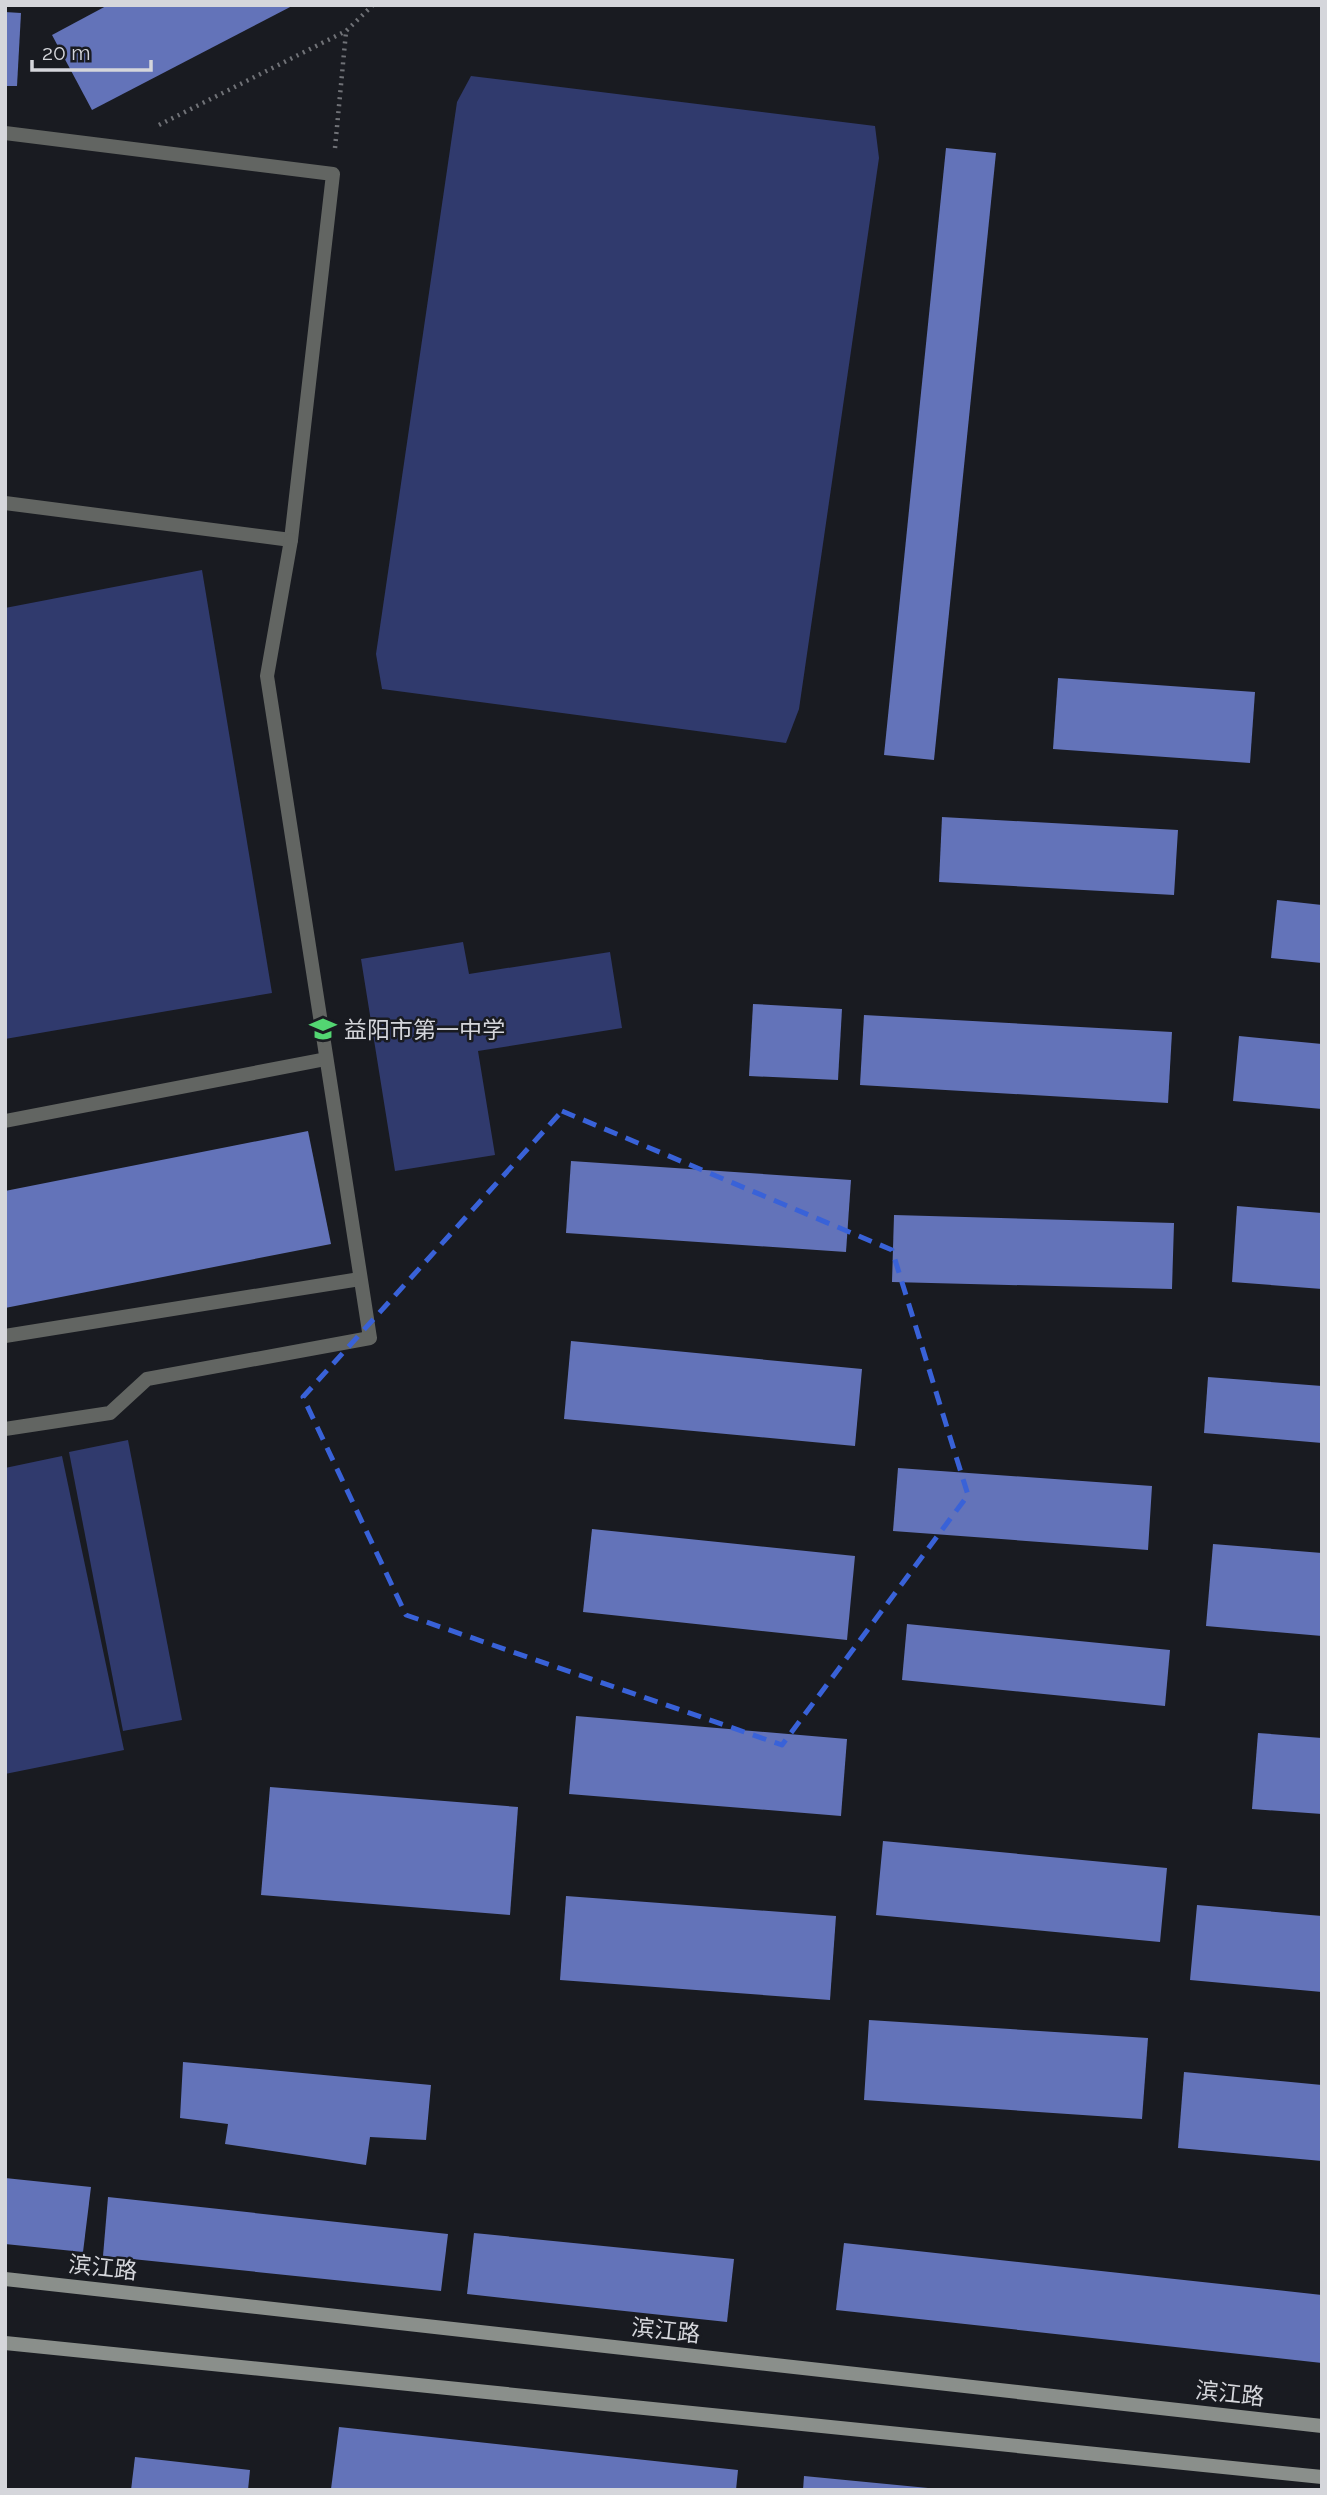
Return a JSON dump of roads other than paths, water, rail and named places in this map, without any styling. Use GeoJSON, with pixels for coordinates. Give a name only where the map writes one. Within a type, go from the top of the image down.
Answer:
{"type":"FeatureCollection","features":[{"type":"Feature","properties":{"kind":"main road","name":"滨江路"},"geometry":{"type":"LineString","coordinates":[[5,2279],[1322,2426]]}},
{"type":"Feature","properties":{"kind":"main road"},"geometry":{"type":"LineString","coordinates":[[5,2343],[1322,2477]]}},
{"type":"Feature","properties":{"kind":"lane"},"geometry":{"type":"LineString","coordinates":[[5,134],[333,174],[290,540],[267,676],[370,1338],[147,1379],[110,1413],[5,1429]]}},
{"type":"Feature","properties":{"kind":"lane"},"geometry":{"type":"LineString","coordinates":[[5,503],[290,540]]}},
{"type":"Feature","properties":{"kind":"lane"},"geometry":{"type":"LineString","coordinates":[[5,1121],[326,1059]]}},
{"type":"Feature","properties":{"kind":"lane"},"geometry":{"type":"LineString","coordinates":[[5,1336],[360,1279]]}},
{"type":"Feature","properties":{"kind":"place","name":"益阳市第一中学"},"geometry":{"type":"Point","coordinates":[323,1029]}}]}
